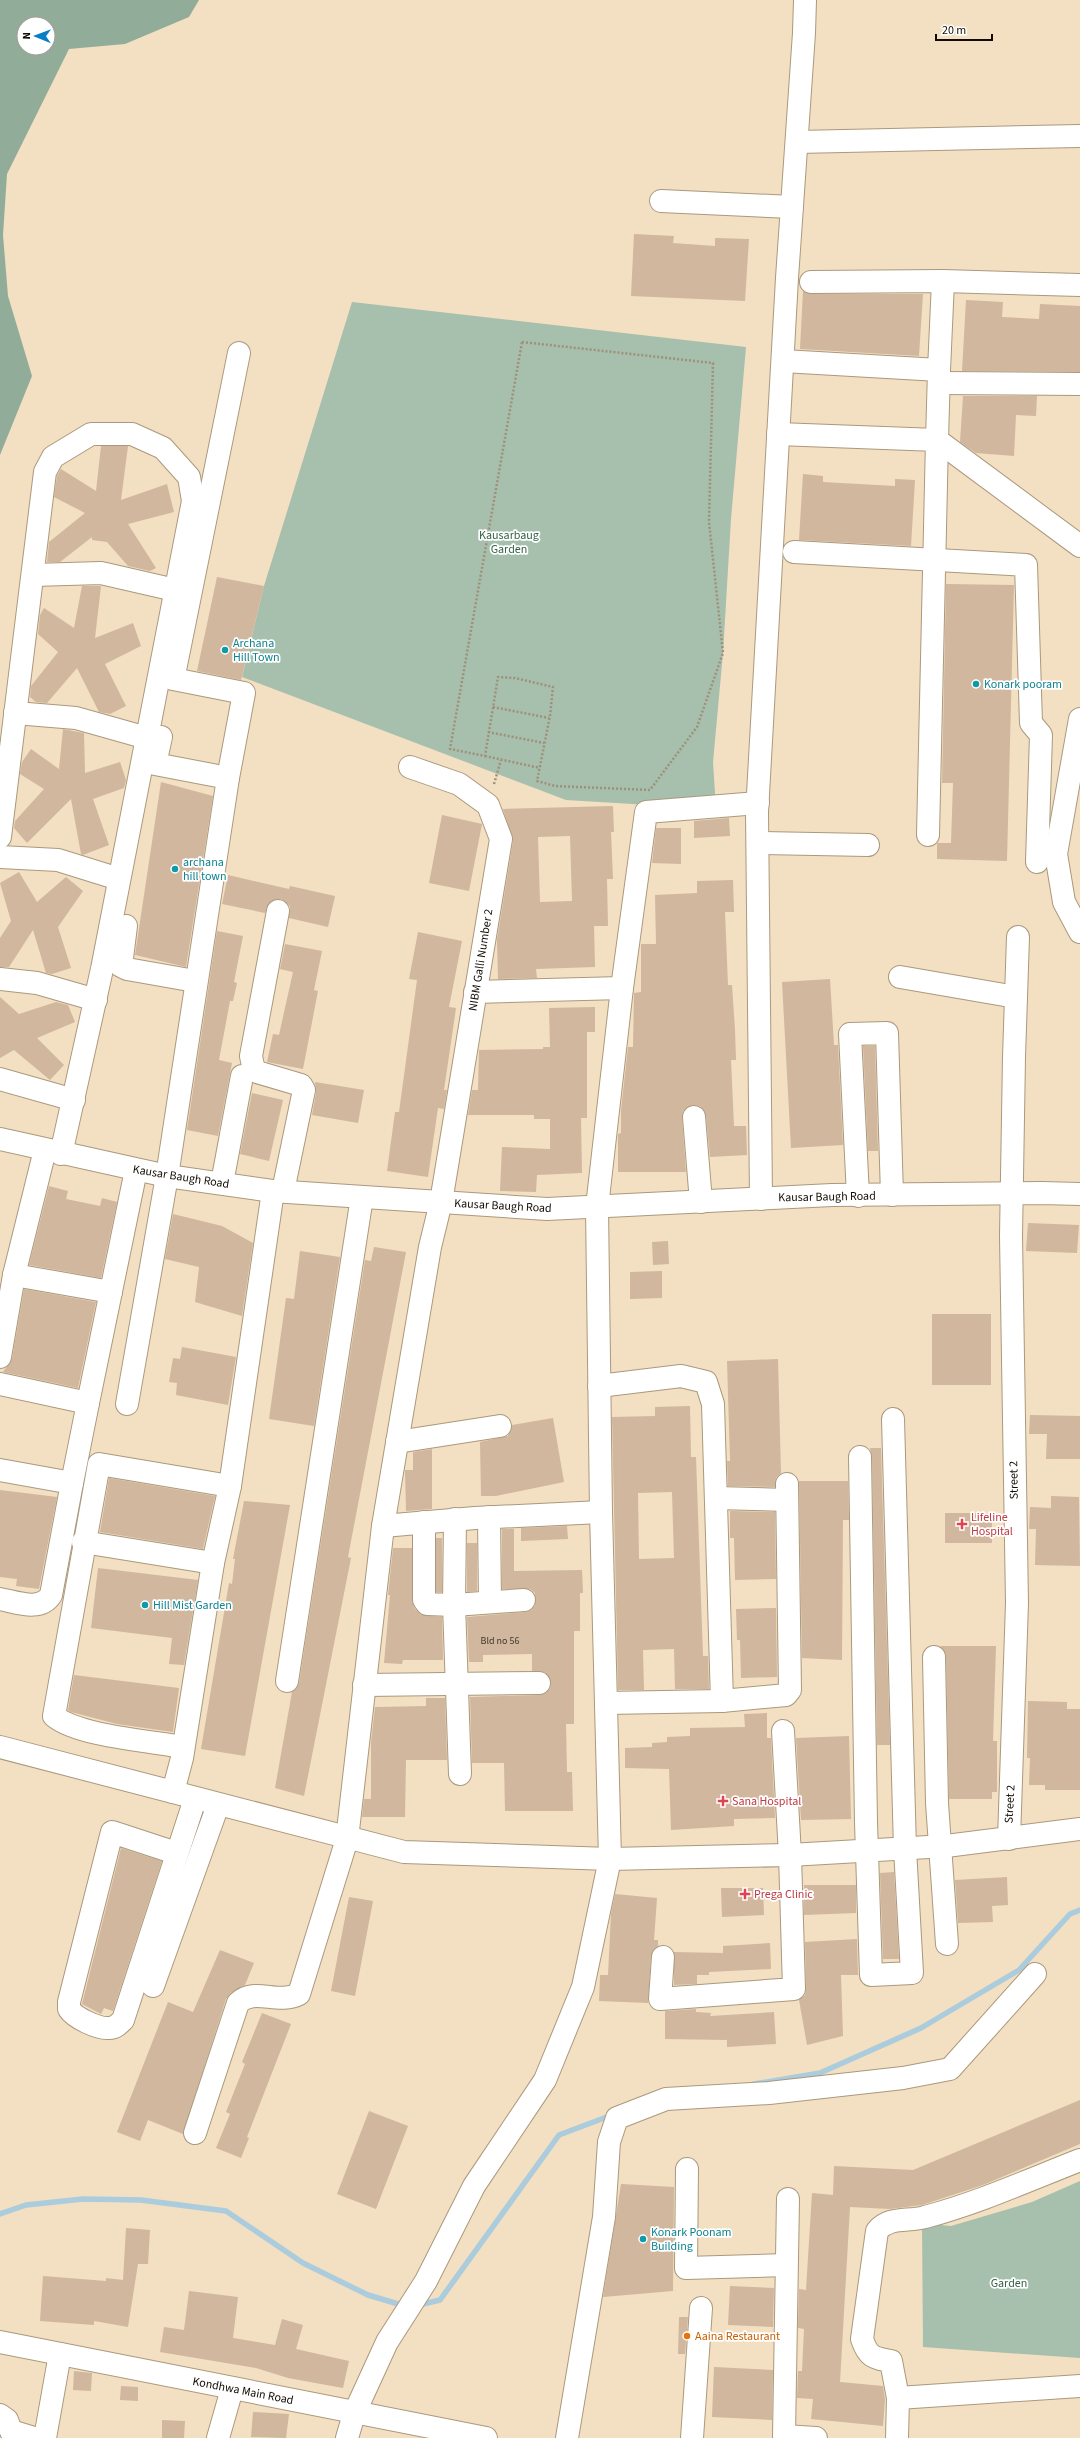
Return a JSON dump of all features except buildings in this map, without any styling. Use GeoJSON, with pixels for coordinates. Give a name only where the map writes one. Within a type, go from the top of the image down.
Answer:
{"type":"FeatureCollection","features":[{"type":"Feature","properties":{"kind":"street"},"geometry":{"type":"LineString","coordinates":[[761,1199],[758,803],[778,434],[805,0]]}},
{"type":"Feature","properties":{"kind":"street"},"geometry":{"type":"LineString","coordinates":[[797,142],[1080,136]]}},
{"type":"Feature","properties":{"kind":"street"},"geometry":{"type":"LineString","coordinates":[[661,201],[792,207]]}},
{"type":"Feature","properties":{"kind":"street"},"geometry":{"type":"LineString","coordinates":[[812,282],[943,281],[1080,285]]}},
{"type":"Feature","properties":{"kind":"street"},"geometry":{"type":"LineString","coordinates":[[928,834],[937,440],[943,281]]}},
{"type":"Feature","properties":{"kind":"street"},"geometry":{"type":"LineString","coordinates":[[195,981],[127,969],[121,966],[120,956],[155,764],[239,353]]}},
{"type":"Feature","properties":{"kind":"street"},"geometry":{"type":"LineString","coordinates":[[783,361],[939,376],[1080,384]]}},
{"type":"Feature","properties":{"kind":"street"},"geometry":{"type":"LineString","coordinates":[[0,836],[45,472],[53,456],[91,434],[132,434],[163,448],[189,477],[193,501],[96,1000],[74,1100],[53,1152],[14,1275],[0,1357]]}},
{"type":"Feature","properties":{"kind":"street"},"geometry":{"type":"LineString","coordinates":[[778,434],[937,440],[1080,546]]}},
{"type":"Feature","properties":{"kind":"street"},"geometry":{"type":"LineString","coordinates":[[794,552],[935,561],[1026,564],[1031,723],[1041,735],[1037,862]]}},
{"type":"Feature","properties":{"kind":"street"},"geometry":{"type":"LineString","coordinates":[[33,575],[101,573],[175,590]]}},
{"type":"Feature","properties":{"kind":"street"},"geometry":{"type":"LineString","coordinates":[[127,1404],[167,1176],[195,981],[228,778],[244,693],[173,679]]}},
{"type":"Feature","properties":{"kind":"street"},"geometry":{"type":"LineString","coordinates":[[15,713],[76,718],[147,738]]}},
{"type":"Feature","properties":{"kind":"street"},"geometry":{"type":"LineString","coordinates":[[1080,719],[1056,854],[1064,902],[1080,932]]}},
{"type":"Feature","properties":{"kind":"street"},"geometry":{"type":"LineString","coordinates":[[155,764],[228,778]]}},
{"type":"Feature","properties":{"kind":"street","name":"NIBM Galli Number 2"},"geometry":{"type":"LineString","coordinates":[[195,2133],[238,2003],[244,1996],[252,1995],[290,1999],[299,1994],[347,1839],[383,1526],[430,1247],[440,1202],[501,839],[488,805],[459,784],[410,767]]}},
{"type":"Feature","properties":{"kind":"street"},"geometry":{"type":"LineString","coordinates":[[347,2438],[354,2414],[387,2342],[426,2281],[474,2186],[545,2080],[583,1987],[610,1859],[601,1512],[597,1207],[622,988],[646,812],[758,803]]}},
{"type":"Feature","properties":{"kind":"street"},"geometry":{"type":"LineString","coordinates":[[758,843],[868,845]]}},
{"type":"Feature","properties":{"kind":"street"},"geometry":{"type":"LineString","coordinates":[[0,857],[58,860],[119,879]]}},
{"type":"Feature","properties":{"kind":"street"},"geometry":{"type":"LineString","coordinates":[[173,1792],[183,1747],[213,1563],[230,1486],[278,1191],[304,1090],[301,1085],[257,1072],[253,1066],[251,1056],[278,911]]}},
{"type":"Feature","properties":{"kind":"street","name":"Street 2"},"geometry":{"type":"LineString","coordinates":[[1009,1839],[1017,1603],[1013,1415],[1012,1193],[1018,937]]}},
{"type":"Feature","properties":{"kind":"street"},"geometry":{"type":"LineString","coordinates":[[900,977],[1016,997]]}},
{"type":"Feature","properties":{"kind":"street"},"geometry":{"type":"LineString","coordinates":[[0,979],[36,983],[96,1000]]}},
{"type":"Feature","properties":{"kind":"street"},"geometry":{"type":"LineString","coordinates":[[475,992],[622,988]]}},
{"type":"Feature","properties":{"kind":"street"},"geometry":{"type":"LineString","coordinates":[[858,1196],[850,1034],[887,1033],[892,1196]]}},
{"type":"Feature","properties":{"kind":"street"},"geometry":{"type":"LineString","coordinates":[[222,1184],[242,1076]]}},
{"type":"Feature","properties":{"kind":"street"},"geometry":{"type":"LineString","coordinates":[[0,1079],[74,1100]]}},
{"type":"Feature","properties":{"kind":"street"},"geometry":{"type":"LineString","coordinates":[[694,1117],[701,1202]]}},
{"type":"Feature","properties":{"kind":"street","name":"Kausar Baugh Road"},"geometry":{"type":"LineString","coordinates":[[0,1139],[136,1170],[222,1184],[278,1191],[547,1209],[858,1196],[1012,1193],[1080,1194]]}},
{"type":"Feature","properties":{"kind":"street"},"geometry":{"type":"LineString","coordinates":[[0,1599],[37,1606],[47,1602],[51,1595],[88,1403],[136,1170]]}},
{"type":"Feature","properties":{"kind":"street"},"geometry":{"type":"LineString","coordinates":[[287,1682],[362,1197]]}},
{"type":"Feature","properties":{"kind":"street"},"geometry":{"type":"LineString","coordinates":[[14,1275],[111,1292]]}},
{"type":"Feature","properties":{"kind":"street"},"geometry":{"type":"LineString","coordinates":[[599,1386],[681,1376],[706,1382],[712,1404],[722,1700]]}},
{"type":"Feature","properties":{"kind":"street"},"geometry":{"type":"LineString","coordinates":[[0,1384],[88,1403]]}},
{"type":"Feature","properties":{"kind":"street"},"geometry":{"type":"LineString","coordinates":[[860,1457],[867,1851],[871,1975],[912,1973],[905,1849],[893,1419]]}},
{"type":"Feature","properties":{"kind":"street"},"geometry":{"type":"LineString","coordinates":[[397,1442],[500,1426]]}},
{"type":"Feature","properties":{"kind":"street"},"geometry":{"type":"LineString","coordinates":[[183,1747],[80,1729],[63,1723],[54,1716],[83,1542],[98,1464],[230,1486]]}},
{"type":"Feature","properties":{"kind":"street"},"geometry":{"type":"LineString","coordinates":[[0,1470],[72,1483]]}},
{"type":"Feature","properties":{"kind":"street"},"geometry":{"type":"LineString","coordinates":[[606,1703],[722,1700],[786,1695],[790,1690],[787,1492],[716,1498]]}},
{"type":"Feature","properties":{"kind":"street"},"geometry":{"type":"LineString","coordinates":[[383,1526],[488,1517],[601,1512]]}},
{"type":"Feature","properties":{"kind":"street"},"geometry":{"type":"LineString","coordinates":[[488,1517],[490,1602]]}},
{"type":"Feature","properties":{"kind":"street"},"geometry":{"type":"LineString","coordinates":[[455,1520],[454,1605],[460,1774]]}},
{"type":"Feature","properties":{"kind":"street"},"geometry":{"type":"LineString","coordinates":[[424,1522],[424,1600],[432,1605],[524,1600]]}},
{"type":"Feature","properties":{"kind":"street"},"geometry":{"type":"LineString","coordinates":[[83,1542],[213,1563]]}},
{"type":"Feature","properties":{"kind":"street"},"geometry":{"type":"LineString","coordinates":[[934,1657],[939,1847],[947,1944]]}},
{"type":"Feature","properties":{"kind":"street"},"geometry":{"type":"LineString","coordinates":[[364,1685],[538,1683]]}},
{"type":"Feature","properties":{"kind":"street"},"geometry":{"type":"LineString","coordinates":[[663,1957],[660,1999],[794,1989],[790,1855],[783,1731]]}},
{"type":"Feature","properties":{"kind":"street"},"geometry":{"type":"LineString","coordinates":[[0,1748],[173,1792],[347,1839],[404,1852],[610,1859],[790,1855],[939,1847],[1009,1839],[1080,1828]]}},
{"type":"Feature","properties":{"kind":"street"},"geometry":{"type":"LineString","coordinates":[[176,1853],[112,1832],[70,2002],[69,2009],[72,2014],[90,2023],[109,2028],[119,2025],[123,2020],[176,1853],[195,1799]]}},
{"type":"Feature","properties":{"kind":"street"},"geometry":{"type":"LineString","coordinates":[[153,1986],[218,1805]]}},
{"type":"Feature","properties":{"kind":"street"},"geometry":{"type":"LineString","coordinates":[[567,2438],[604,2217],[609,2142],[617,2118],[666,2099],[769,2093],[903,2078],[950,2069],[1035,1974]]}},
{"type":"Feature","properties":{"kind":"street"},"geometry":{"type":"LineString","coordinates":[[897,2438],[898,2398],[892,2361],[875,2358],[866,2351],[862,2339],[877,2231],[891,2221],[923,2218],[958,2207],[1080,2160]]}},
{"type":"Feature","properties":{"kind":"street"},"geometry":{"type":"LineString","coordinates":[[687,2169],[686,2268],[786,2264]]}},
{"type":"Feature","properties":{"kind":"street"},"geometry":{"type":"LineString","coordinates":[[788,2198],[784,2436],[816,2438]]}},
{"type":"Feature","properties":{"kind":"street"},"geometry":{"type":"LineString","coordinates":[[692,2438],[701,2308]]}},
{"type":"Feature","properties":{"kind":"street","name":"Kondhwa Main Road"},"geometry":{"type":"LineString","coordinates":[[0,2342],[354,2414],[486,2438]]}},
{"type":"Feature","properties":{"kind":"street"},"geometry":{"type":"LineString","coordinates":[[45,2438],[60,2354]]}},
{"type":"Feature","properties":{"kind":"street"},"geometry":{"type":"LineString","coordinates":[[898,2398],[1080,2386]]}},
{"type":"Feature","properties":{"kind":"street"},"geometry":{"type":"LineString","coordinates":[[218,2438],[232,2389]]}},
{"type":"Feature","properties":{"kind":"street"},"geometry":{"type":"LineString","coordinates":[[5,2428],[34,2438]]}},
{"type":"Feature","properties":{"kind":"path"},"geometry":{"type":"LineString","coordinates":[[485,756],[498,677],[515,678],[553,686],[549,718],[540,768],[537,781],[555,786],[650,790],[697,728],[723,653],[709,522],[713,363],[522,342],[450,749],[540,768]]}},
{"type":"Feature","properties":{"kind":"path"},"geometry":{"type":"LineString","coordinates":[[492,708],[549,718]]}},
{"type":"Feature","properties":{"kind":"path"},"geometry":{"type":"LineString","coordinates":[[488,732],[544,743]]}},
{"type":"Feature","properties":{"kind":"green space"},"geometry":{"type":"Polygon","coordinates":[[[0,0],[199,0],[189,17],[125,44],[69,49],[7,174],[3,235],[8,296],[32,376],[0,455],[0,0]]]}},
{"type":"Feature","properties":{"kind":"green space","name":"Kausarbaug Garden"},"geometry":{"type":"Polygon","coordinates":[[[352,302],[746,347],[731,519],[723,653],[713,762],[716,809],[566,800],[242,677],[264,586],[352,302]]]}},
{"type":"Feature","properties":{"kind":"green space","name":"Garden"},"geometry":{"type":"Polygon","coordinates":[[[1080,2181],[1080,2358],[923,2347],[922,2223],[951,2226],[1032,2202],[1080,2181]]]}},
{"type":"Feature","properties":{"kind":"waterway"},"geometry":{"type":"LineString","coordinates":[[754,2084],[820,2073],[921,2028],[1019,1970],[1070,1914],[1080,1910]]}},
{"type":"Feature","properties":{"kind":"waterway"},"geometry":{"type":"LineString","coordinates":[[419,2305],[440,2300],[559,2135],[612,2115]]}},
{"type":"Feature","properties":{"kind":"waterway"},"geometry":{"type":"LineString","coordinates":[[0,2214],[26,2205],[83,2199],[141,2200],[226,2211],[303,2263],[368,2295],[405,2306]]}},
{"type":"Feature","properties":{"kind":"place","name":"Archana Hill Town"},"geometry":{"type":"Point","coordinates":[225,650]}},
{"type":"Feature","properties":{"kind":"place","name":"Konark pooram"},"geometry":{"type":"Point","coordinates":[976,684]}},
{"type":"Feature","properties":{"kind":"place","name":"archana hill town"},"geometry":{"type":"Point","coordinates":[175,869]}},
{"type":"Feature","properties":{"kind":"place","name":"Lifeline Hospital"},"geometry":{"type":"Point","coordinates":[962,1524]}},
{"type":"Feature","properties":{"kind":"place","name":"Hill Mist Garden"},"geometry":{"type":"Point","coordinates":[145,1605]}},
{"type":"Feature","properties":{"kind":"place","name":"Sana Hospital"},"geometry":{"type":"Point","coordinates":[723,1801]}},
{"type":"Feature","properties":{"kind":"place","name":"Prega Clinic"},"geometry":{"type":"Point","coordinates":[745,1894]}},
{"type":"Feature","properties":{"kind":"place","name":"Konark Poonam Building"},"geometry":{"type":"Point","coordinates":[643,2239]}},
{"type":"Feature","properties":{"kind":"place","name":"Aaina Restaurant"},"geometry":{"type":"Point","coordinates":[687,2336]}}]}
